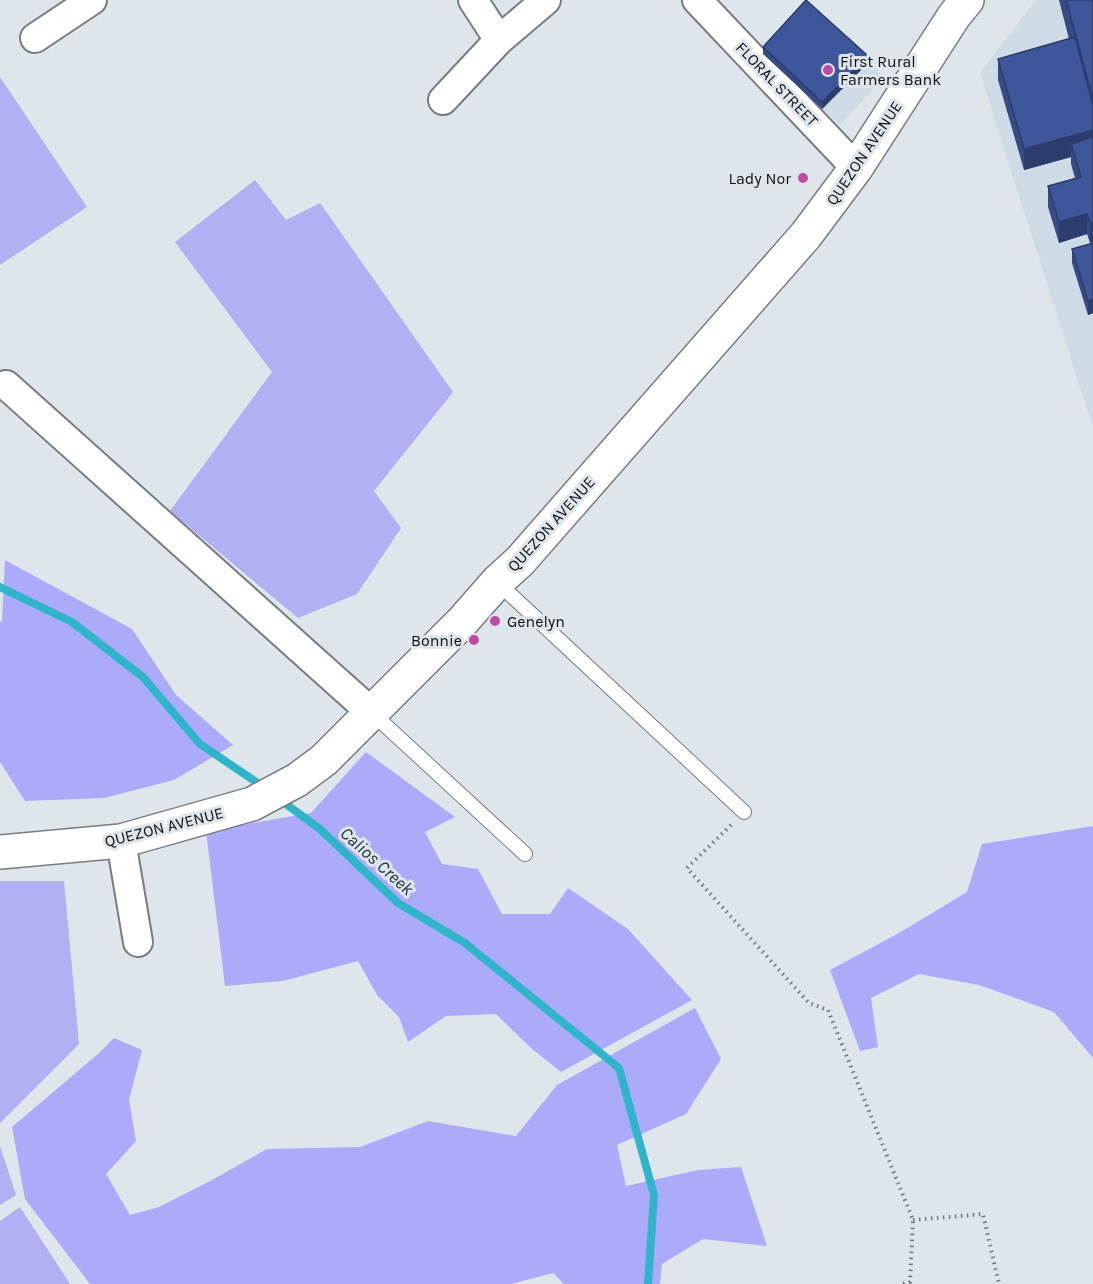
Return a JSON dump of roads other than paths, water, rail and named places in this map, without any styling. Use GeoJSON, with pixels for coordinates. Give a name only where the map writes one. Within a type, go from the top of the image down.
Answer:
{"type":"FeatureCollection","features":[{"type":"Feature","properties":{"kind":"main road","name":"QUEZON AVENUE"},"geometry":{"type":"LineString","coordinates":[[0,852],[121,841],[252,804],[297,780],[324,760],[520,561],[798,244],[856,168],[954,16],[967,0]]}},
{"type":"Feature","properties":{"kind":"street"},"geometry":{"type":"LineString","coordinates":[[35,38],[92,0]]}},
{"type":"Feature","properties":{"kind":"street"},"geometry":{"type":"LineString","coordinates":[[473,0],[499,40]]}},
{"type":"Feature","properties":{"kind":"street"},"geometry":{"type":"LineString","coordinates":[[443,100],[499,40],[546,0]]}},
{"type":"Feature","properties":{"kind":"street","name":"FLORAL STREET"},"geometry":{"type":"LineString","coordinates":[[697,0],[856,168]]}},
{"type":"Feature","properties":{"kind":"street"},"geometry":{"type":"LineString","coordinates":[[6,385],[372,713]]}},
{"type":"Feature","properties":{"kind":"street"},"geometry":{"type":"LineString","coordinates":[[121,841],[138,942]]}},
{"type":"Feature","properties":{"kind":"lane"},"geometry":{"type":"LineString","coordinates":[[497,582],[744,812]]}},
{"type":"Feature","properties":{"kind":"lane"},"geometry":{"type":"LineString","coordinates":[[372,713],[525,854]]}},
{"type":"Feature","properties":{"kind":"waterway","name":"Calios Creek"},"geometry":{"type":"LineString","coordinates":[[0,587],[72,622],[143,677],[200,744],[265,788]]}},
{"type":"Feature","properties":{"kind":"waterway","name":"Calios Creek"},"geometry":{"type":"LineString","coordinates":[[279,799],[320,829],[398,903],[465,943],[619,1068],[654,1195],[648,1284]]}},
{"type":"Feature","properties":{"kind":"place","name":"First Rural Farmers Bank"},"geometry":{"type":"Point","coordinates":[828,70]}},
{"type":"Feature","properties":{"kind":"place","name":"Lady Nor"},"geometry":{"type":"Point","coordinates":[803,178]}},
{"type":"Feature","properties":{"kind":"place","name":"Genelyn"},"geometry":{"type":"Point","coordinates":[495,621]}},
{"type":"Feature","properties":{"kind":"place","name":"Bonnie"},"geometry":{"type":"Point","coordinates":[474,640]}}]}
